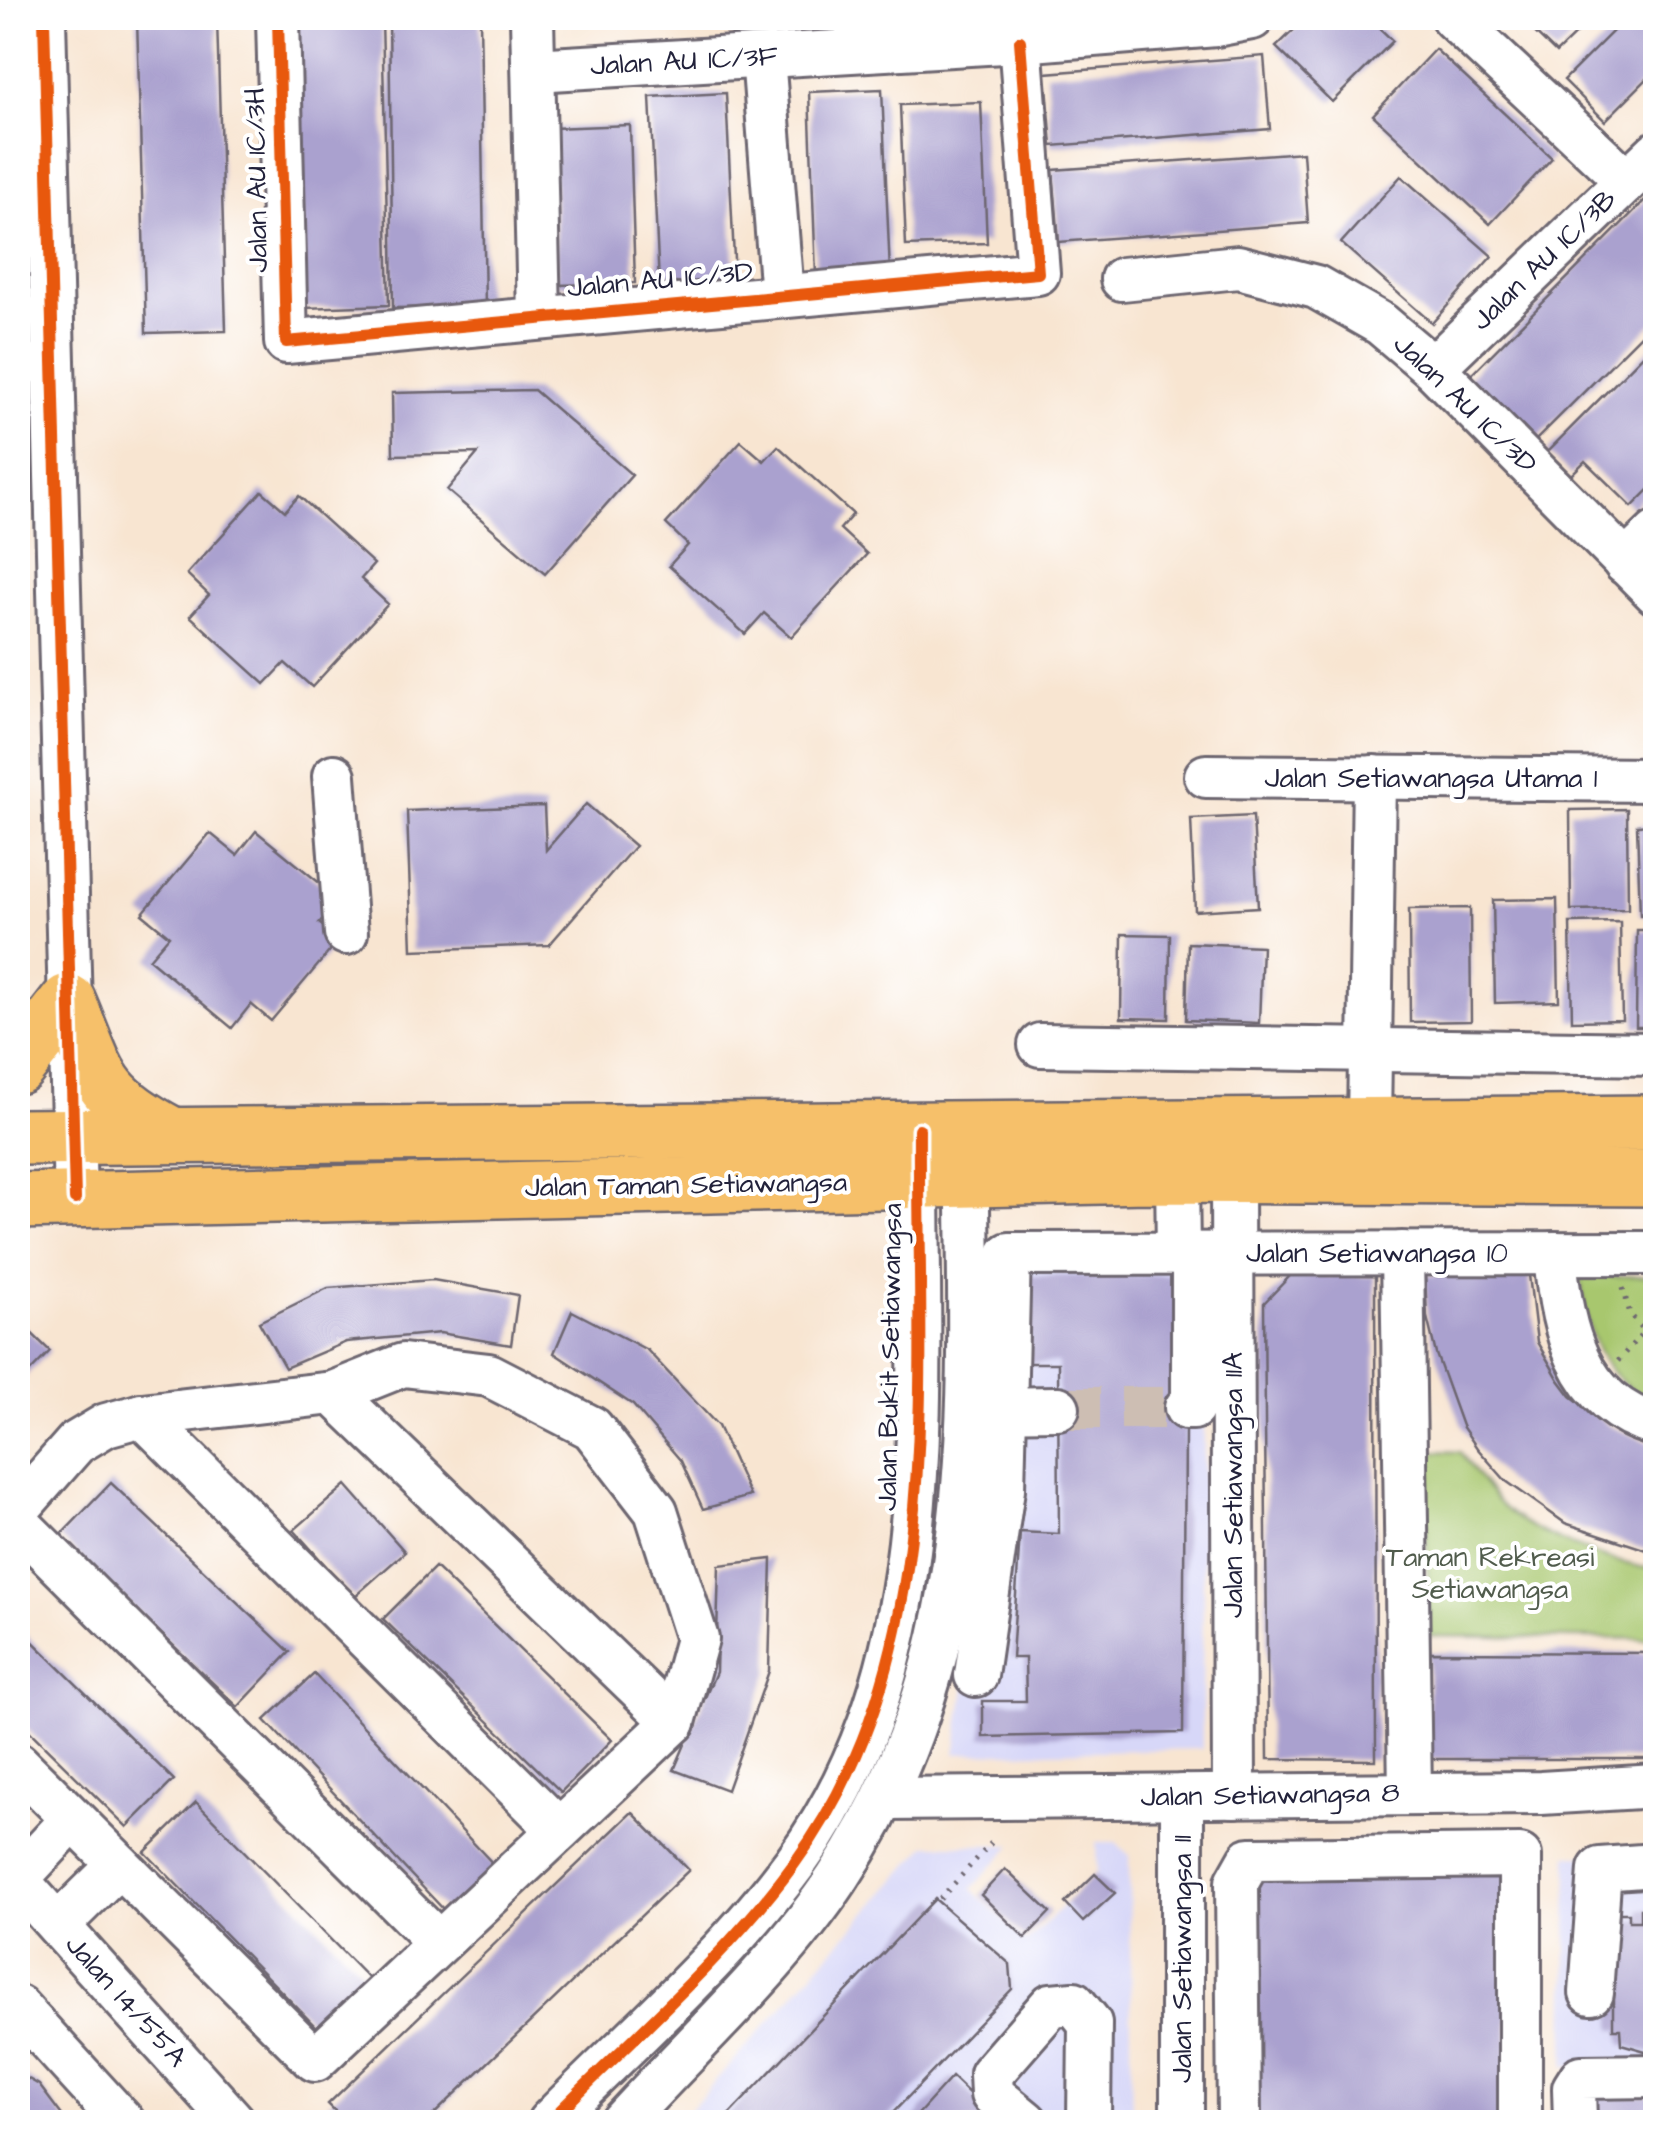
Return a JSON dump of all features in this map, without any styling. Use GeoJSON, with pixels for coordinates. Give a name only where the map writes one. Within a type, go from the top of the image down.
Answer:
{"type":"FeatureCollection","features":[{"type":"Feature","properties":{"kind":"main road"},"geometry":{"type":"LineString","coordinates":[[18,1066],[68,1002],[105,1090],[128,1112],[168,1133]]}},
{"type":"Feature","properties":{"kind":"main road","name":"Jalan Taman Setiawangsa"},"geometry":{"type":"LineString","coordinates":[[18,1201],[943,1154],[1369,1124],[1656,1124]]}},
{"type":"Feature","properties":{"kind":"main road","name":"Jalan Taman Setiawangsa"},"geometry":{"type":"LineString","coordinates":[[18,1137],[168,1133],[943,1154],[1177,1175],[1656,1178]]}},
{"type":"Feature","properties":{"kind":"street"},"geometry":{"type":"LineString","coordinates":[[44,18],[34,199],[75,1199]]}},
{"type":"Feature","properties":{"kind":"street","name":"Jalan AU 1C/3H"},"geometry":{"type":"LineString","coordinates":[[278,18],[286,342]]}},
{"type":"Feature","properties":{"kind":"street"},"geometry":{"type":"LineString","coordinates":[[532,18],[539,316]]}},
{"type":"Feature","properties":{"kind":"street","name":"Jalan AU 1C/3F"},"geometry":{"type":"LineString","coordinates":[[534,70],[1020,41],[1216,25],[1252,18]]}},
{"type":"Feature","properties":{"kind":"street"},"geometry":{"type":"LineString","coordinates":[[1453,18],[1641,166]]}},
{"type":"Feature","properties":{"kind":"street","name":"Jalan AU 1C/3D"},"geometry":{"type":"LineString","coordinates":[[286,342],[1038,273],[1020,41]]}},
{"type":"Feature","properties":{"kind":"street"},"geometry":{"type":"LineString","coordinates":[[764,57],[782,295]]}},
{"type":"Feature","properties":{"kind":"street","name":"Jalan AU 1C/3B"},"geometry":{"type":"LineString","coordinates":[[1433,368],[1641,166]]}},
{"type":"Feature","properties":{"kind":"street","name":"Jalan AU 1C/3D"},"geometry":{"type":"LineString","coordinates":[[1122,279],[1238,267],[1316,287],[1381,324],[1433,368],[1656,593]]}},
{"type":"Feature","properties":{"kind":"street"},"geometry":{"type":"LineString","coordinates":[[1625,562],[1656,533]]}},
{"type":"Feature","properties":{"kind":"street"},"geometry":{"type":"LineString","coordinates":[[334,776],[346,933]]}},
{"type":"Feature","properties":{"kind":"street","name":"Jalan Setiawangsa Utama 1"},"geometry":{"type":"LineString","coordinates":[[1206,776],[1656,780]]}},
{"type":"Feature","properties":{"kind":"street"},"geometry":{"type":"LineString","coordinates":[[1369,1124],[1374,777]]}},
{"type":"Feature","properties":{"kind":"street"},"geometry":{"type":"LineString","coordinates":[[1040,1045],[1656,1054]]}},
{"type":"Feature","properties":{"kind":"street"},"geometry":{"type":"LineString","coordinates":[[934,1671],[990,1675],[1003,1489],[943,1154]]}},
{"type":"Feature","properties":{"kind":"street","name":"Jalan Bukit Setiawangsa"},"geometry":{"type":"LineString","coordinates":[[549,2122],[764,1904],[836,1799],[867,1732],[890,1664],[918,1480],[943,1154]]}},
{"type":"Feature","properties":{"kind":"street"},"geometry":{"type":"LineString","coordinates":[[1177,1175],[1201,1253],[1193,1408],[1186,1408]]}},
{"type":"Feature","properties":{"kind":"street","name":"Jalan Setiawangsa 11A"},"geometry":{"type":"LineString","coordinates":[[1232,1175],[1201,1253],[1234,1796]]}},
{"type":"Feature","properties":{"kind":"street"},"geometry":{"type":"LineString","coordinates":[[1402,1253],[1410,1793]]}},
{"type":"Feature","properties":{"kind":"street"},"geometry":{"type":"LineString","coordinates":[[1556,1253],[1561,1319],[1581,1367],[1621,1408],[1656,1425]]}},
{"type":"Feature","properties":{"kind":"street","name":"Jalan Setiawangsa 10"},"geometry":{"type":"LineString","coordinates":[[989,1409],[1009,1254],[1656,1253]]}},
{"type":"Feature","properties":{"kind":"street"},"geometry":{"type":"LineString","coordinates":[[18,1509],[76,1443],[106,1425],[142,1415],[333,1394],[403,1365],[489,1375],[592,1428],[656,1511],[698,1639],[674,1722],[315,2060],[18,1764]]}},
{"type":"Feature","properties":{"kind":"street"},"geometry":{"type":"LineString","coordinates":[[333,1394],[674,1722]]}},
{"type":"Feature","properties":{"kind":"street"},"geometry":{"type":"LineString","coordinates":[[989,1409],[1058,1408]]}},
{"type":"Feature","properties":{"kind":"street"},"geometry":{"type":"LineString","coordinates":[[622,2122],[795,1934],[837,1880],[884,1798],[922,1712],[934,1671],[967,1457],[989,1409]]}},
{"type":"Feature","properties":{"kind":"street"},"geometry":{"type":"LineString","coordinates":[[142,1415],[558,1830]]}},
{"type":"Feature","properties":{"kind":"street"},"geometry":{"type":"LineString","coordinates":[[918,1480],[967,1457]]}},
{"type":"Feature","properties":{"kind":"street"},"geometry":{"type":"LineString","coordinates":[[18,1523],[438,1942]]}},
{"type":"Feature","properties":{"kind":"street","name":"Jalan Setiawangsa 8"},"geometry":{"type":"LineString","coordinates":[[884,1798],[1234,1796],[1656,1786]]}},
{"type":"Feature","properties":{"kind":"street","name":"Jalan Setiawangsa 11"},"geometry":{"type":"LineString","coordinates":[[1182,1796],[1182,2122]]}},
{"type":"Feature","properties":{"kind":"street"},"geometry":{"type":"LineString","coordinates":[[18,1879],[73,1819]]}},
{"type":"Feature","properties":{"kind":"street"},"geometry":{"type":"LineString","coordinates":[[1239,2122],[1237,1882],[1250,1859],[1520,1856],[1520,2122]]}},
{"type":"Feature","properties":{"kind":"street"},"geometry":{"type":"LineString","coordinates":[[1591,1994],[1600,1870],[1610,1865],[1656,1864]]}},
{"type":"Feature","properties":{"kind":"street"},"geometry":{"type":"LineString","coordinates":[[58,1925],[119,1865]]}},
{"type":"Feature","properties":{"kind":"street","name":"Jalan 14/55A"},"geometry":{"type":"LineString","coordinates":[[18,1879],[234,2122]]}},
{"type":"Feature","properties":{"kind":"street"},"geometry":{"type":"LineString","coordinates":[[1026,2122],[992,2094],[991,2074],[1051,2005],[1074,2003],[1090,2022],[1089,2122]]}},
{"type":"Feature","properties":{"kind":"street"},"geometry":{"type":"LineString","coordinates":[[18,2007],[123,2122]]}},
{"type":"Feature","properties":{"kind":"street"},"geometry":{"type":"LineString","coordinates":[[1575,2122],[1574,2088],[1581,2076],[1656,2076]]}},
{"type":"Feature","properties":{"kind":"path"},"geometry":{"type":"LineString","coordinates":[[1623,1283],[1630,1314],[1642,1333],[1656,1344]]}},
{"type":"Feature","properties":{"kind":"path"},"geometry":{"type":"LineString","coordinates":[[1618,1362],[1642,1333]]}},
{"type":"Feature","properties":{"kind":"path"},"geometry":{"type":"LineString","coordinates":[[940,1899],[994,1840]]}},
{"type":"Feature","properties":{"kind":"shaded area"},"geometry":{"type":"Polygon","coordinates":[[[1002,1261],[1205,1261],[1202,1749],[955,1754],[995,1489],[1002,1261]]]}},
{"type":"Feature","properties":{"kind":"shaded area"},"geometry":{"type":"Polygon","coordinates":[[[1096,1842],[1116,1842],[1129,1855],[1132,2122],[679,2122],[927,1845],[1012,1845],[972,1889],[1026,1942],[1097,1872],[1096,1842]]]}},
{"type":"Feature","properties":{"kind":"shaded area"},"geometry":{"type":"Polygon","coordinates":[[[1568,1855],[1655,1856],[1655,2068],[1565,2067],[1568,1855]]]}},
{"type":"Feature","properties":{"kind":"green space"},"geometry":{"type":"Polygon","coordinates":[[[1580,1276],[1655,1276],[1655,1404],[1620,1380],[1598,1351],[1580,1276]]]}},
{"type":"Feature","properties":{"kind":"green space","name":"Taman Rekreasi Setiawangsa"},"geometry":{"type":"Polygon","coordinates":[[[1424,1451],[1460,1452],[1498,1502],[1534,1528],[1598,1555],[1655,1569],[1655,1639],[1429,1636],[1424,1451]]]}},
{"type":"Feature","properties":{"kind":"building"},"geometry":{"type":"Polygon","coordinates":[[[137,18],[217,18],[226,331],[146,333],[137,18]]]}},
{"type":"Feature","properties":{"kind":"building"},"geometry":{"type":"Polygon","coordinates":[[[296,18],[382,18],[389,305],[304,308],[296,18]]]}},
{"type":"Feature","properties":{"kind":"building"},"geometry":{"type":"Polygon","coordinates":[[[389,18],[480,18],[485,307],[393,308],[389,18]]]}},
{"type":"Feature","properties":{"kind":"building"},"geometry":{"type":"Polygon","coordinates":[[[1306,18],[1369,18],[1393,41],[1332,102],[1276,47],[1306,18]]]}},
{"type":"Feature","properties":{"kind":"building"},"geometry":{"type":"Polygon","coordinates":[[[1520,18],[1592,18],[1556,53],[1520,18]]]}},
{"type":"Feature","properties":{"kind":"building"},"geometry":{"type":"Polygon","coordinates":[[[1626,18],[1641,18],[1656,32],[1656,70],[1605,121],[1564,80],[1626,18]]]}},
{"type":"Feature","properties":{"kind":"building"},"geometry":{"type":"Polygon","coordinates":[[[1435,49],[1552,158],[1490,224],[1373,115],[1435,49]]]}},
{"type":"Feature","properties":{"kind":"building"},"geometry":{"type":"Polygon","coordinates":[[[1264,56],[1270,129],[1052,146],[1046,73],[1264,56]]]}},
{"type":"Feature","properties":{"kind":"building"},"geometry":{"type":"Polygon","coordinates":[[[882,89],[890,273],[816,276],[809,92],[882,89]]]}},
{"type":"Feature","properties":{"kind":"building"},"geometry":{"type":"Polygon","coordinates":[[[726,93],[735,280],[659,284],[650,97],[726,93]]]}},
{"type":"Feature","properties":{"kind":"building"},"geometry":{"type":"Polygon","coordinates":[[[981,102],[987,243],[906,246],[900,105],[981,102]]]}},
{"type":"Feature","properties":{"kind":"building"},"geometry":{"type":"Polygon","coordinates":[[[630,125],[635,283],[557,285],[552,128],[630,125]]]}},
{"type":"Feature","properties":{"kind":"building"},"geometry":{"type":"Polygon","coordinates":[[[1303,152],[1308,223],[1059,242],[1053,170],[1303,152]]]}},
{"type":"Feature","properties":{"kind":"building"},"geometry":{"type":"Polygon","coordinates":[[[1401,176],[1492,256],[1432,323],[1341,243],[1401,176]]]}},
{"type":"Feature","properties":{"kind":"building"},"geometry":{"type":"Polygon","coordinates":[[[1656,189],[1656,320],[1533,443],[1467,379],[1656,189]]]}},
{"type":"Feature","properties":{"kind":"building"},"geometry":{"type":"Polygon","coordinates":[[[1656,342],[1656,483],[1632,507],[1585,461],[1571,475],[1547,452],[1656,342]]]}},
{"type":"Feature","properties":{"kind":"building"},"geometry":{"type":"Polygon","coordinates":[[[534,390],[632,475],[545,574],[447,490],[478,453],[393,455],[392,393],[534,390]]]}},
{"type":"Feature","properties":{"kind":"building"},"geometry":{"type":"Polygon","coordinates":[[[741,441],[764,461],[778,446],[853,514],[840,529],[867,554],[791,637],[764,613],[745,634],[669,566],[688,545],[666,524],[741,441]]]}},
{"type":"Feature","properties":{"kind":"building"},"geometry":{"type":"Polygon","coordinates":[[[262,491],[285,511],[299,496],[374,564],[361,579],[388,604],[312,687],[285,663],[265,684],[190,616],[209,595],[187,574],[262,491]]]}},
{"type":"Feature","properties":{"kind":"building"},"geometry":{"type":"Polygon","coordinates":[[[586,804],[635,846],[549,945],[412,950],[407,811],[544,806],[546,850],[586,804]]]}},
{"type":"Feature","properties":{"kind":"building"},"geometry":{"type":"Polygon","coordinates":[[[1627,809],[1628,909],[1571,910],[1570,810],[1627,809]]]}},
{"type":"Feature","properties":{"kind":"building"},"geometry":{"type":"Polygon","coordinates":[[[1253,816],[1258,907],[1195,911],[1191,819],[1253,816]]]}},
{"type":"Feature","properties":{"kind":"building"},"geometry":{"type":"Polygon","coordinates":[[[1656,824],[1656,915],[1640,915],[1637,825],[1656,824]]]}},
{"type":"Feature","properties":{"kind":"building"},"geometry":{"type":"Polygon","coordinates":[[[256,831],[339,899],[319,923],[339,940],[271,1021],[251,1004],[232,1028],[149,959],[169,936],[142,914],[210,833],[237,855],[256,831]]]}},
{"type":"Feature","properties":{"kind":"building"},"geometry":{"type":"Polygon","coordinates":[[[1557,899],[1559,1001],[1495,1003],[1493,900],[1557,899]]]}},
{"type":"Feature","properties":{"kind":"building"},"geometry":{"type":"Polygon","coordinates":[[[1470,908],[1471,1021],[1410,1022],[1409,909],[1470,908]]]}},
{"type":"Feature","properties":{"kind":"building"},"geometry":{"type":"Polygon","coordinates":[[[1620,922],[1622,1020],[1572,1021],[1570,923],[1620,922]]]}},
{"type":"Feature","properties":{"kind":"building"},"geometry":{"type":"Polygon","coordinates":[[[1637,930],[1656,930],[1656,1027],[1636,1027],[1637,930]]]}},
{"type":"Feature","properties":{"kind":"building"},"geometry":{"type":"Polygon","coordinates":[[[1122,934],[1170,935],[1169,1019],[1121,1018],[1122,934]]]}},
{"type":"Feature","properties":{"kind":"building"},"geometry":{"type":"Polygon","coordinates":[[[1188,943],[1262,946],[1259,1023],[1186,1020],[1188,943]]]}},
{"type":"Feature","properties":{"kind":"building"},"geometry":{"type":"Polygon","coordinates":[[[1186,1275],[1183,1733],[983,1737],[983,1701],[1026,1701],[1025,1658],[1012,1658],[1020,1532],[1059,1534],[1058,1363],[1017,1363],[1017,1276],[1186,1275]]]}},
{"type":"Feature","properties":{"kind":"building"},"geometry":{"type":"Polygon","coordinates":[[[1291,1275],[1375,1276],[1376,1760],[1268,1759],[1264,1303],[1291,1275]]]}},
{"type":"Feature","properties":{"kind":"building"},"geometry":{"type":"Polygon","coordinates":[[[1425,1275],[1529,1275],[1537,1342],[1559,1380],[1571,1396],[1610,1426],[1656,1445],[1656,1553],[1565,1523],[1506,1481],[1477,1448],[1462,1426],[1436,1354],[1427,1317],[1425,1275]]]}},
{"type":"Feature","properties":{"kind":"building"},"geometry":{"type":"Polygon","coordinates":[[[433,1280],[518,1295],[511,1345],[440,1333],[346,1342],[285,1368],[259,1322],[328,1288],[433,1280]]]}},
{"type":"Feature","properties":{"kind":"building"},"geometry":{"type":"Polygon","coordinates":[[[572,1311],[647,1350],[718,1426],[750,1496],[703,1509],[681,1461],[633,1405],[554,1353],[572,1311]]]}},
{"type":"Feature","properties":{"kind":"building"},"geometry":{"type":"Polygon","coordinates":[[[18,1320],[50,1351],[18,1384],[18,1320]]]}},
{"type":"Feature","properties":{"kind":"building"},"geometry":{"type":"Polygon","coordinates":[[[111,1483],[290,1652],[238,1707],[59,1537],[111,1483]]]}},
{"type":"Feature","properties":{"kind":"building"},"geometry":{"type":"Polygon","coordinates":[[[346,1485],[405,1552],[354,1597],[294,1530],[346,1485]]]}},
{"type":"Feature","properties":{"kind":"building"},"geometry":{"type":"Polygon","coordinates":[[[772,1559],[769,1671],[727,1790],[674,1770],[716,1672],[719,1565],[772,1559]]]}},
{"type":"Feature","properties":{"kind":"building"},"geometry":{"type":"Polygon","coordinates":[[[435,1567],[612,1740],[561,1792],[383,1619],[435,1567]]]}},
{"type":"Feature","properties":{"kind":"building"},"geometry":{"type":"Polygon","coordinates":[[[18,1627],[174,1780],[127,1827],[18,1720],[18,1627]]]}},
{"type":"Feature","properties":{"kind":"building"},"geometry":{"type":"Polygon","coordinates":[[[1428,1652],[1656,1653],[1656,1759],[1428,1759],[1428,1652]]]}},
{"type":"Feature","properties":{"kind":"building"},"geometry":{"type":"Polygon","coordinates":[[[314,1674],[496,1867],[447,1913],[265,1720],[314,1674]]]}},
{"type":"Feature","properties":{"kind":"building"},"geometry":{"type":"Polygon","coordinates":[[[196,1802],[374,1984],[323,2034],[145,1852],[196,1802]]]}},
{"type":"Feature","properties":{"kind":"building"},"geometry":{"type":"Polygon","coordinates":[[[632,1812],[689,1870],[426,2122],[346,2122],[328,2104],[632,1812]]]}},
{"type":"Feature","properties":{"kind":"building"},"geometry":{"type":"Polygon","coordinates":[[[1252,1865],[1508,1866],[1508,2122],[1251,2122],[1252,1865]]]}},
{"type":"Feature","properties":{"kind":"building"},"geometry":{"type":"Polygon","coordinates":[[[1005,1869],[1050,1912],[1025,1938],[981,1895],[1005,1869]]]}},
{"type":"Feature","properties":{"kind":"building"},"geometry":{"type":"Polygon","coordinates":[[[1095,1874],[1115,1893],[1083,1922],[1065,1903],[1095,1874]]]}},
{"type":"Feature","properties":{"kind":"building"},"geometry":{"type":"Polygon","coordinates":[[[935,1899],[1010,1964],[1012,1989],[884,2122],[722,2122],[935,1899]]]}},
{"type":"Feature","properties":{"kind":"building"},"geometry":{"type":"Polygon","coordinates":[[[1640,1909],[1656,1909],[1656,2054],[1621,2044],[1620,2029],[1613,2029],[1613,1913],[1629,1913],[1629,1921],[1640,1921],[1640,1909]]]}},
{"type":"Feature","properties":{"kind":"building"},"geometry":{"type":"Polygon","coordinates":[[[18,2073],[39,2085],[67,2122],[18,2122],[18,2073]]]}},
{"type":"Feature","properties":{"kind":"building"},"geometry":{"type":"Polygon","coordinates":[[[952,2077],[999,2122],[911,2122],[952,2077]]]}},
{"type":"Feature","properties":{"kind":"building"},"geometry":{"type":"Polygon","coordinates":[[[1595,2096],[1656,2096],[1656,2122],[1595,2122],[1595,2096]]]}},
{"type":"Feature","properties":{"kind":"tunnel"},"geometry":{"type":"LineString","coordinates":[[1058,1408],[1186,1408]]}},
{"type":"Feature","properties":{"kind":"cycle path"},"geometry":{"type":"LineString","coordinates":[[44,18],[75,1199]]}},
{"type":"Feature","properties":{"kind":"cycle path"},"geometry":{"type":"LineString","coordinates":[[278,18],[286,342],[1038,273],[1020,41]]}},
{"type":"Feature","properties":{"kind":"cycle path"},"geometry":{"type":"LineString","coordinates":[[549,2122],[708,1965],[767,1899],[794,1864],[844,1782],[879,1695],[901,1604],[914,1510],[919,1414],[919,1129]]}}]}
